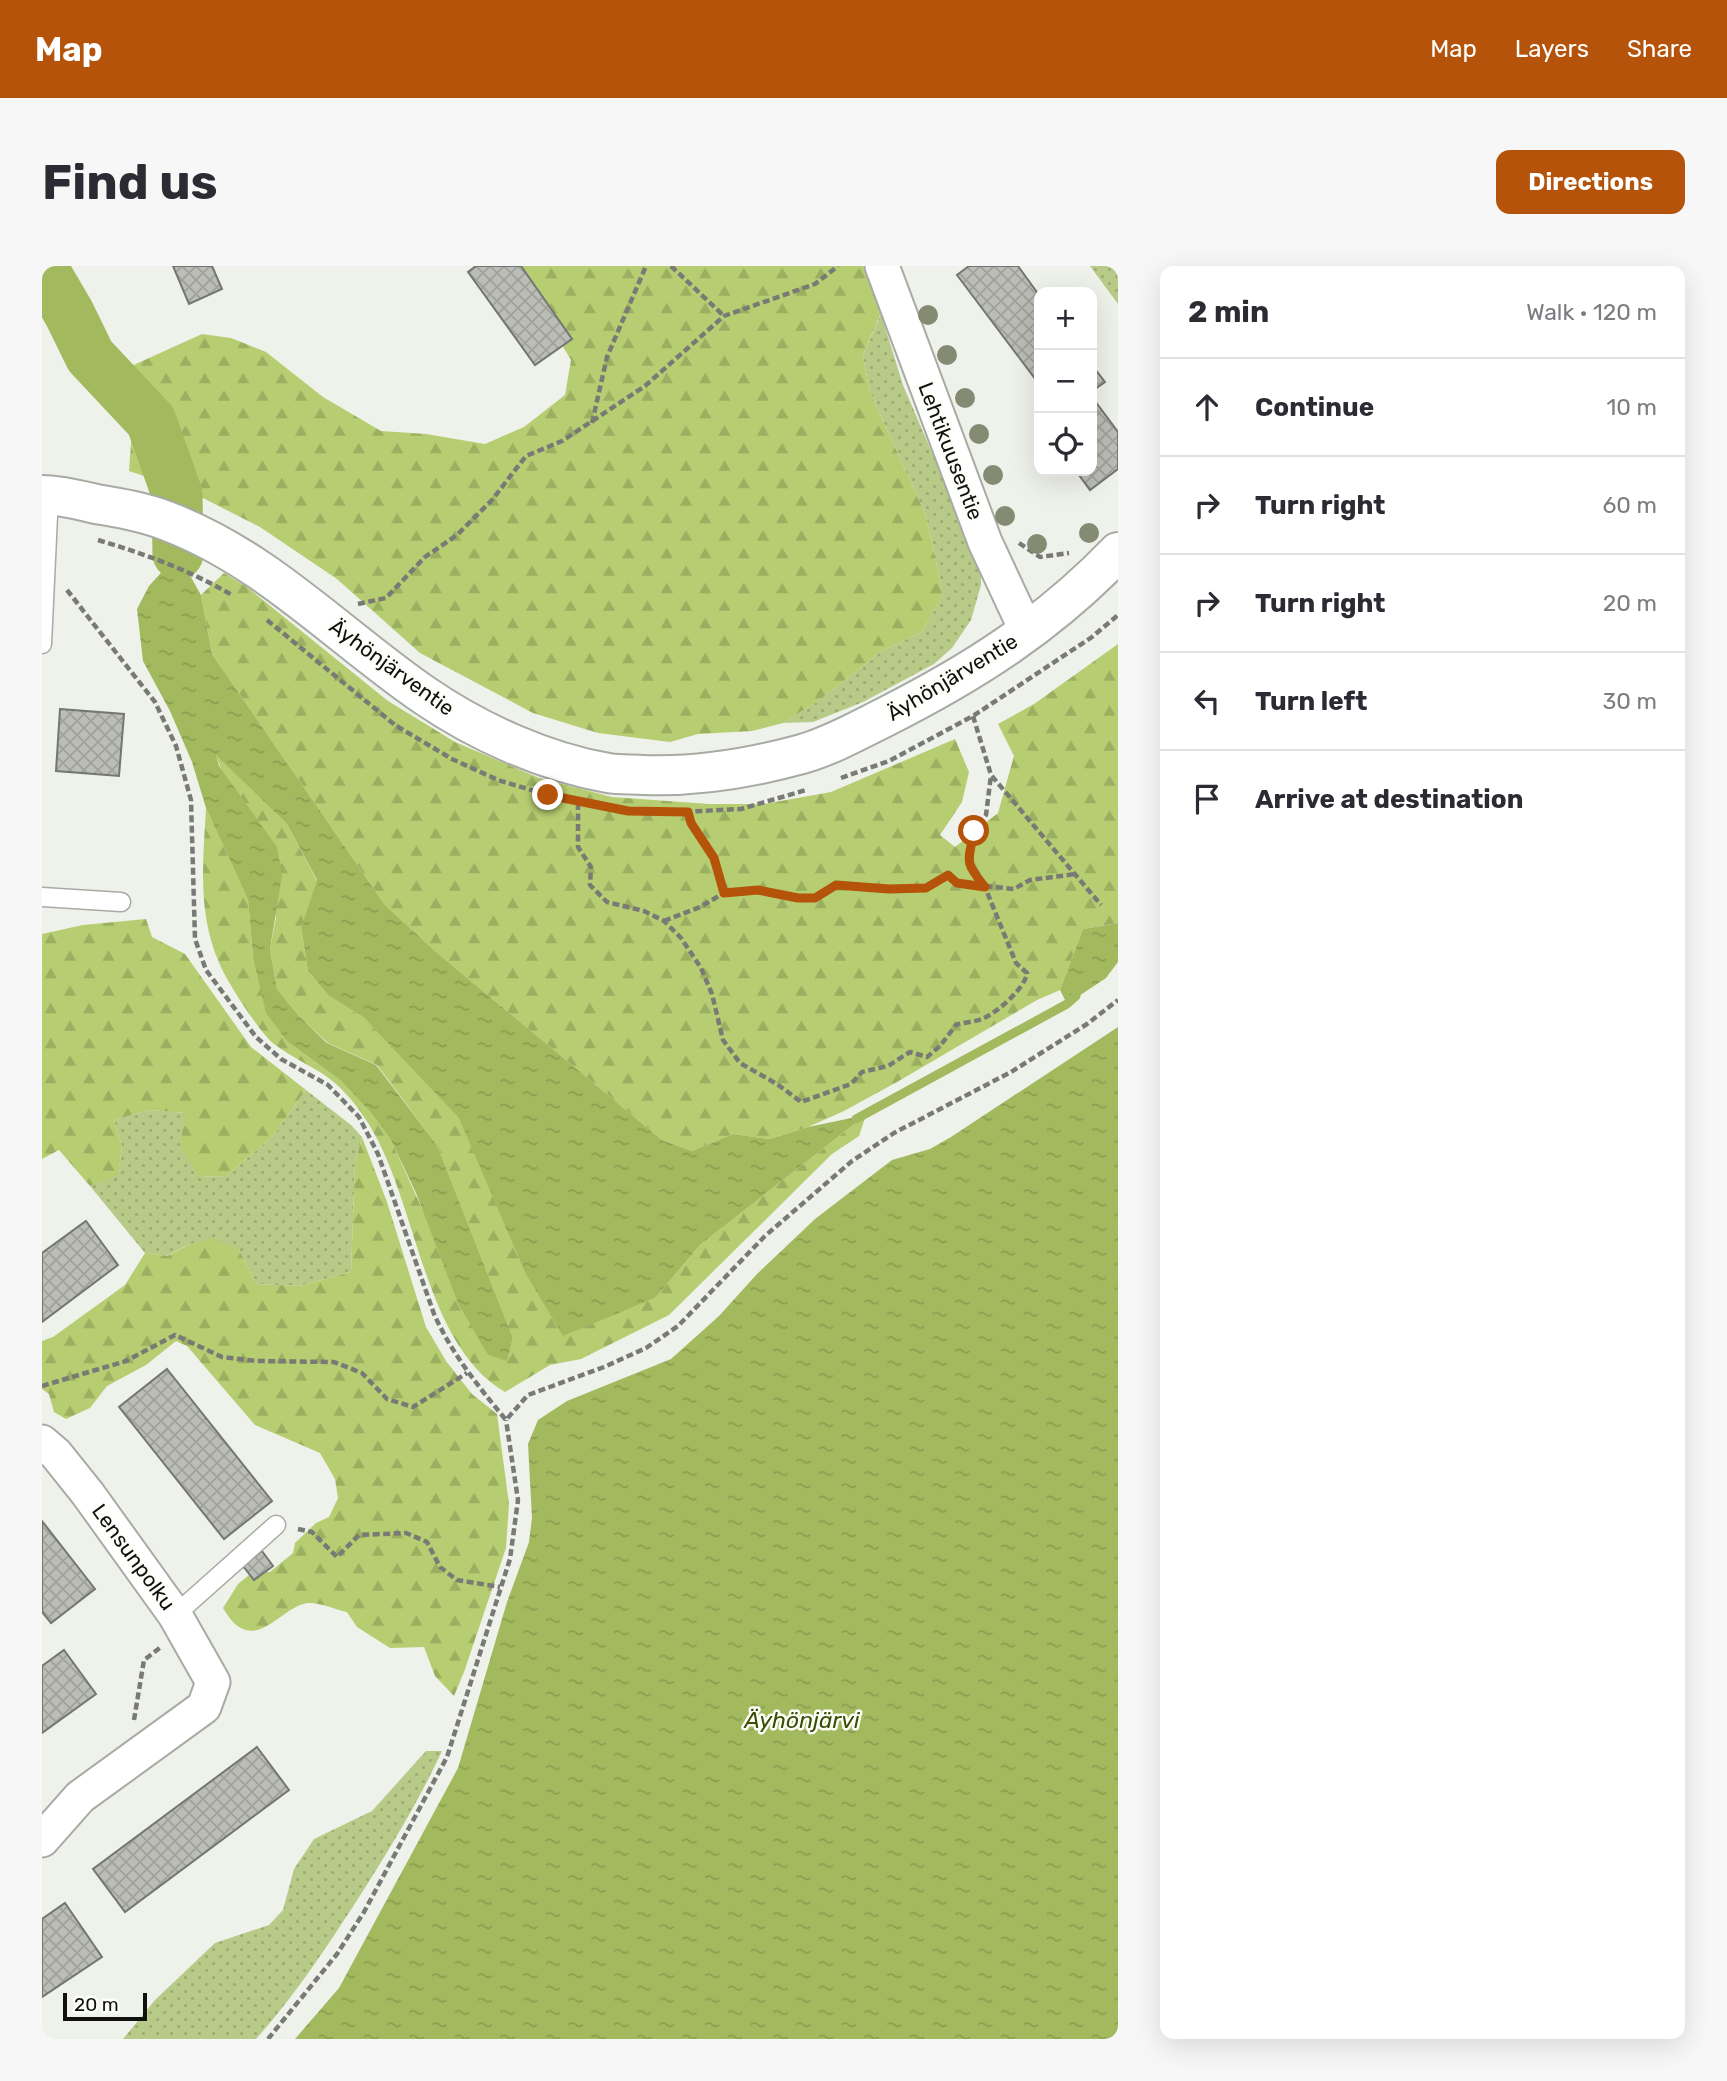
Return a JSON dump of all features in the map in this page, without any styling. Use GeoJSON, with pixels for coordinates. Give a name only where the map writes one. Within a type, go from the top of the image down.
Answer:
{"type":"FeatureCollection","features":[{"type":"Feature","properties":{"kind":"main road","name":"Äyhönjärventie"},"geometry":{"type":"LineString","coordinates":[[46,495],[132,510],[167,521],[209,540],[246,560],[320,613],[426,696],[492,736],[549,757],[609,773],[678,776],[732,770],[805,754],[938,690],[994,656],[1053,614],[1106,564]]}},
{"type":"Feature","properties":{"kind":"street","name":"Lehtikuusentie"},"geometry":{"type":"LineString","coordinates":[[883,266],[985,542],[1027,632]]}},
{"type":"Feature","properties":{"kind":"street","name":"Lensunpolku"},"geometry":{"type":"LineString","coordinates":[[42,1441],[88,1493],[179,1622],[212,1682],[204,1707],[80,1797],[42,1840]]}},
{"type":"Feature","properties":{"kind":"lane"},"geometry":{"type":"LineString","coordinates":[[42,644],[47,563],[46,495]]}},
{"type":"Feature","properties":{"kind":"lane"},"geometry":{"type":"LineString","coordinates":[[42,897],[121,902]]}},
{"type":"Feature","properties":{"kind":"lane"},"geometry":{"type":"LineString","coordinates":[[179,1622],[276,1525]]}},
{"type":"Feature","properties":{"kind":"path"},"geometry":{"type":"LineString","coordinates":[[592,423],[607,357],[646,266]]}},
{"type":"Feature","properties":{"kind":"path"},"geometry":{"type":"LineString","coordinates":[[671,266],[724,316]]}},
{"type":"Feature","properties":{"kind":"path"},"geometry":{"type":"LineString","coordinates":[[320,613],[386,598],[425,557],[457,535],[492,500],[526,456],[562,441],[645,386],[724,316],[815,284],[838,266]]}},
{"type":"Feature","properties":{"kind":"path"},"geometry":{"type":"LineString","coordinates":[[1011,538],[1040,557],[1068,552],[1106,564]]}},
{"type":"Feature","properties":{"kind":"path"},"geometry":{"type":"LineString","coordinates":[[140,552],[202,578],[242,602]]}},
{"type":"Feature","properties":{"kind":"path"},"geometry":{"type":"LineString","coordinates":[[47,563],[81,611],[155,702],[176,746],[191,800],[195,939],[206,970],[256,1037],[281,1059],[328,1086],[359,1116],[378,1154],[433,1314],[467,1373],[506,1420],[518,1500],[510,1559],[447,1757],[364,1912],[337,1954],[268,2039]]}},
{"type":"Feature","properties":{"kind":"path"},"geometry":{"type":"LineString","coordinates":[[261,615],[394,725],[452,759],[498,780],[548,795]]}},
{"type":"Feature","properties":{"kind":"path"},"geometry":{"type":"LineString","coordinates":[[840,779],[889,761],[973,716],[1092,637],[1118,615]]}},
{"type":"Feature","properties":{"kind":"path"},"geometry":{"type":"LineString","coordinates":[[973,716],[991,775],[1101,905]]}},
{"type":"Feature","properties":{"kind":"path"},"geometry":{"type":"LineString","coordinates":[[578,803],[578,847],[591,867],[590,885],[607,902],[645,911],[664,921],[681,938],[701,968],[712,994],[723,1040],[734,1056],[740,1063],[802,1102],[850,1084],[862,1072],[888,1066],[910,1052],[927,1057],[940,1046],[956,1025],[985,1018],[1026,983],[1027,973],[1016,963],[985,887],[970,868],[974,831],[986,815],[991,775]]}},
{"type":"Feature","properties":{"kind":"path"},"geometry":{"type":"LineString","coordinates":[[615,809],[659,813],[741,809],[815,788]]}},
{"type":"Feature","properties":{"kind":"path"},"geometry":{"type":"LineString","coordinates":[[568,800],[590,805]]}},
{"type":"Feature","properties":{"kind":"path"},"geometry":{"type":"LineString","coordinates":[[688,812],[691,823],[714,858],[724,893]]}},
{"type":"Feature","properties":{"kind":"path"},"geometry":{"type":"LineString","coordinates":[[664,921],[700,907],[724,893],[758,890],[798,898],[815,898],[836,885],[889,889],[926,888],[948,875],[957,883],[1014,889],[1030,880],[1076,874]]}},
{"type":"Feature","properties":{"kind":"path"},"geometry":{"type":"LineString","coordinates":[[506,1420],[528,1395],[604,1367],[657,1341],[678,1326],[765,1236],[852,1161],[894,1133],[1010,1072],[1087,1024],[1118,1000]]}},
{"type":"Feature","properties":{"kind":"path"},"geometry":{"type":"LineString","coordinates":[[42,1386],[126,1361],[175,1335],[222,1357],[257,1361],[334,1362],[362,1373],[387,1399],[413,1407],[467,1373]]}},
{"type":"Feature","properties":{"kind":"path"},"geometry":{"type":"LineString","coordinates":[[276,1525],[312,1532],[337,1557],[359,1535],[406,1533],[428,1542],[440,1567],[457,1580],[500,1587]]}},
{"type":"Feature","properties":{"kind":"path"},"geometry":{"type":"LineString","coordinates":[[133,1722],[144,1660],[179,1622]]}},
{"type":"Feature","properties":{"kind":"shaded area"},"geometry":{"type":"Polygon","coordinates":[[[1090,266],[1118,266],[1118,304],[1090,266]]]}},
{"type":"Feature","properties":{"kind":"shaded area"},"geometry":{"type":"Polygon","coordinates":[[[881,314],[903,385],[981,560],[981,585],[971,620],[952,648],[934,664],[863,702],[813,722],[783,723],[818,701],[883,650],[922,632],[943,594],[926,516],[869,390],[863,355],[881,314]]]}},
{"type":"Feature","properties":{"kind":"shaded area"},"geometry":{"type":"Polygon","coordinates":[[[306,1090],[351,1125],[362,1137],[355,1162],[351,1272],[299,1286],[257,1284],[239,1250],[190,1244],[166,1256],[145,1253],[90,1186],[118,1174],[122,1147],[114,1120],[149,1110],[186,1113],[201,1177],[226,1176],[272,1137],[306,1090]]]}},
{"type":"Feature","properties":{"kind":"shaded area"},"geometry":{"type":"Polygon","coordinates":[[[426,1751],[442,1751],[401,1830],[320,1957],[256,2039],[123,2039],[155,2000],[215,1943],[269,1925],[283,1910],[294,1869],[314,1839],[372,1811],[426,1751]]]}},
{"type":"Feature","properties":{"kind":"green space"},"geometry":{"type":"Polygon","coordinates":[[[519,266],[863,266],[883,308],[863,355],[869,390],[926,516],[943,594],[922,632],[883,650],[818,701],[783,723],[752,731],[698,734],[670,742],[598,733],[533,713],[420,653],[337,579],[260,527],[189,491],[129,471],[133,416],[120,378],[127,368],[202,334],[231,338],[266,352],[323,397],[381,431],[426,434],[485,444],[524,427],[565,395],[571,360],[517,270],[519,266]]]}},
{"type":"Feature","properties":{"kind":"green space"},"geometry":{"type":"Polygon","coordinates":[[[224,573],[247,587],[388,701],[455,742],[539,778],[612,797],[709,804],[764,804],[831,792],[955,739],[969,772],[962,802],[940,835],[955,847],[998,813],[1014,756],[998,724],[1034,704],[1118,644],[1118,923],[1083,929],[1060,990],[1037,1000],[844,1111],[808,1127],[770,1139],[733,1134],[692,1151],[662,1140],[435,951],[385,905],[212,654],[201,595],[224,573]]]}},
{"type":"Feature","properties":{"kind":"green space"},"geometry":{"type":"Polygon","coordinates":[[[215,753],[287,824],[317,881],[301,927],[308,971],[329,996],[363,1017],[460,1118],[525,1273],[563,1335],[655,1298],[700,1245],[866,1115],[859,1136],[832,1154],[669,1315],[581,1359],[550,1365],[505,1392],[477,1369],[455,1339],[437,1303],[397,1185],[382,1149],[361,1113],[344,1091],[329,1078],[268,1038],[244,1007],[220,965],[208,927],[203,888],[206,808],[248,900],[253,957],[288,1042],[340,1080],[371,1113],[391,1140],[488,1355],[507,1360],[513,1338],[437,1145],[377,1065],[328,1043],[299,1016],[277,989],[270,949],[276,917],[215,753]]]}},
{"type":"Feature","properties":{"kind":"green space"},"geometry":{"type":"Polygon","coordinates":[[[146,919],[152,937],[185,954],[251,1047],[306,1090],[272,1137],[226,1176],[200,1177],[180,1146],[185,1113],[149,1110],[114,1120],[122,1147],[118,1175],[90,1186],[59,1150],[42,1159],[42,934],[83,925],[146,919]]]}},
{"type":"Feature","properties":{"kind":"green space"},"geometry":{"type":"Polygon","coordinates":[[[362,1137],[387,1202],[426,1327],[446,1361],[472,1394],[497,1414],[509,1504],[506,1548],[454,1696],[435,1676],[424,1647],[390,1648],[357,1627],[347,1612],[310,1603],[299,1605],[257,1630],[246,1630],[234,1623],[223,1608],[238,1584],[254,1571],[270,1572],[293,1553],[295,1543],[316,1523],[329,1517],[338,1498],[335,1479],[320,1453],[255,1425],[187,1346],[176,1341],[146,1365],[107,1386],[90,1408],[66,1419],[54,1412],[49,1394],[42,1389],[42,1341],[53,1337],[125,1285],[145,1253],[167,1256],[190,1244],[213,1238],[239,1250],[257,1284],[299,1286],[351,1272],[355,1162],[362,1137]]]}},
{"type":"Feature","properties":{"kind":"water"},"geometry":{"type":"Polygon","coordinates":[[[178,554],[201,595],[212,654],[385,905],[435,951],[662,1140],[692,1151],[733,1134],[770,1139],[808,1127],[866,1115],[700,1245],[655,1298],[563,1336],[525,1273],[459,1118],[363,1017],[329,996],[308,971],[301,927],[317,880],[287,824],[216,755],[219,766],[277,847],[282,875],[270,949],[277,989],[299,1016],[327,1043],[376,1065],[437,1145],[513,1338],[507,1361],[488,1355],[458,1303],[416,1193],[391,1140],[371,1113],[340,1080],[288,1042],[266,1013],[253,957],[248,900],[206,808],[192,762],[170,711],[143,661],[137,609],[149,586],[178,554]]]}},
{"type":"Feature","properties":{"kind":"water"},"geometry":{"type":"Polygon","coordinates":[[[1118,923],[1118,962],[1106,978],[1067,1004],[1060,990],[1083,929],[1118,923]]]}},
{"type":"Feature","properties":{"kind":"water","name":"Äyhönjärvi"},"geometry":{"type":"Polygon","coordinates":[[[1118,1027],[1118,2039],[295,2039],[339,1988],[458,1768],[507,1602],[529,1542],[532,1518],[528,1444],[538,1420],[567,1401],[671,1359],[719,1316],[757,1274],[815,1219],[892,1160],[930,1149],[951,1137],[1118,1027]]]}},
{"type":"Feature","properties":{"kind":"building"},"geometry":{"type":"Polygon","coordinates":[[[173,266],[212,266],[222,289],[189,304],[173,266]]]}},
{"type":"Feature","properties":{"kind":"building"},"geometry":{"type":"Polygon","coordinates":[[[476,266],[521,266],[572,339],[535,365],[468,272],[476,266]]]}},
{"type":"Feature","properties":{"kind":"building"},"geometry":{"type":"Polygon","coordinates":[[[969,266],[1018,266],[1034,288],[1034,377],[957,275],[969,266]]]}},
{"type":"Feature","properties":{"kind":"building"},"geometry":{"type":"Polygon","coordinates":[[[1097,372],[1105,382],[1097,388],[1097,372]]]}},
{"type":"Feature","properties":{"kind":"building"},"geometry":{"type":"Polygon","coordinates":[[[1097,404],[1118,432],[1118,469],[1090,490],[1080,476],[1097,476],[1097,404]]]}},
{"type":"Feature","properties":{"kind":"building"},"geometry":{"type":"Polygon","coordinates":[[[60,709],[124,714],[119,776],[56,771],[60,709]]]}},
{"type":"Feature","properties":{"kind":"building"},"geometry":{"type":"Polygon","coordinates":[[[86,1221],[118,1265],[42,1322],[42,1253],[86,1221]]]}},
{"type":"Feature","properties":{"kind":"building"},"geometry":{"type":"Polygon","coordinates":[[[167,1369],[272,1501],[224,1539],[119,1407],[167,1369]]]}},
{"type":"Feature","properties":{"kind":"building"},"geometry":{"type":"Polygon","coordinates":[[[42,1521],[95,1589],[51,1623],[42,1612],[42,1521]]]}},
{"type":"Feature","properties":{"kind":"building"},"geometry":{"type":"Polygon","coordinates":[[[262,1551],[273,1566],[254,1580],[243,1566],[262,1551]]]}},
{"type":"Feature","properties":{"kind":"building"},"geometry":{"type":"Polygon","coordinates":[[[64,1650],[96,1694],[42,1733],[42,1666],[64,1650]]]}},
{"type":"Feature","properties":{"kind":"building"},"geometry":{"type":"Polygon","coordinates":[[[257,1747],[289,1790],[125,1912],[93,1869],[257,1747]]]}},
{"type":"Feature","properties":{"kind":"building"},"geometry":{"type":"Polygon","coordinates":[[[65,1903],[102,1957],[42,1997],[42,1919],[65,1903]]]}},
{"type":"Feature","properties":{"kind":"waterway"},"geometry":{"type":"LineString","coordinates":[[42,267],[90,356],[151,421],[177,494],[178,554]]}},
{"type":"Feature","properties":{"kind":"waterway"},"geometry":{"type":"LineString","coordinates":[[856,1119],[1067,1004],[1076,996]]}},
{"type":"Feature","properties":{"kind":"route"},"geometry":{"type":"LineString","coordinates":[[548,795],[628,811],[688,812],[691,823],[714,858],[724,893],[758,890],[798,898],[815,898],[836,885],[889,889],[926,888],[948,875],[957,883],[985,887],[970,868],[974,831]]}}]}
